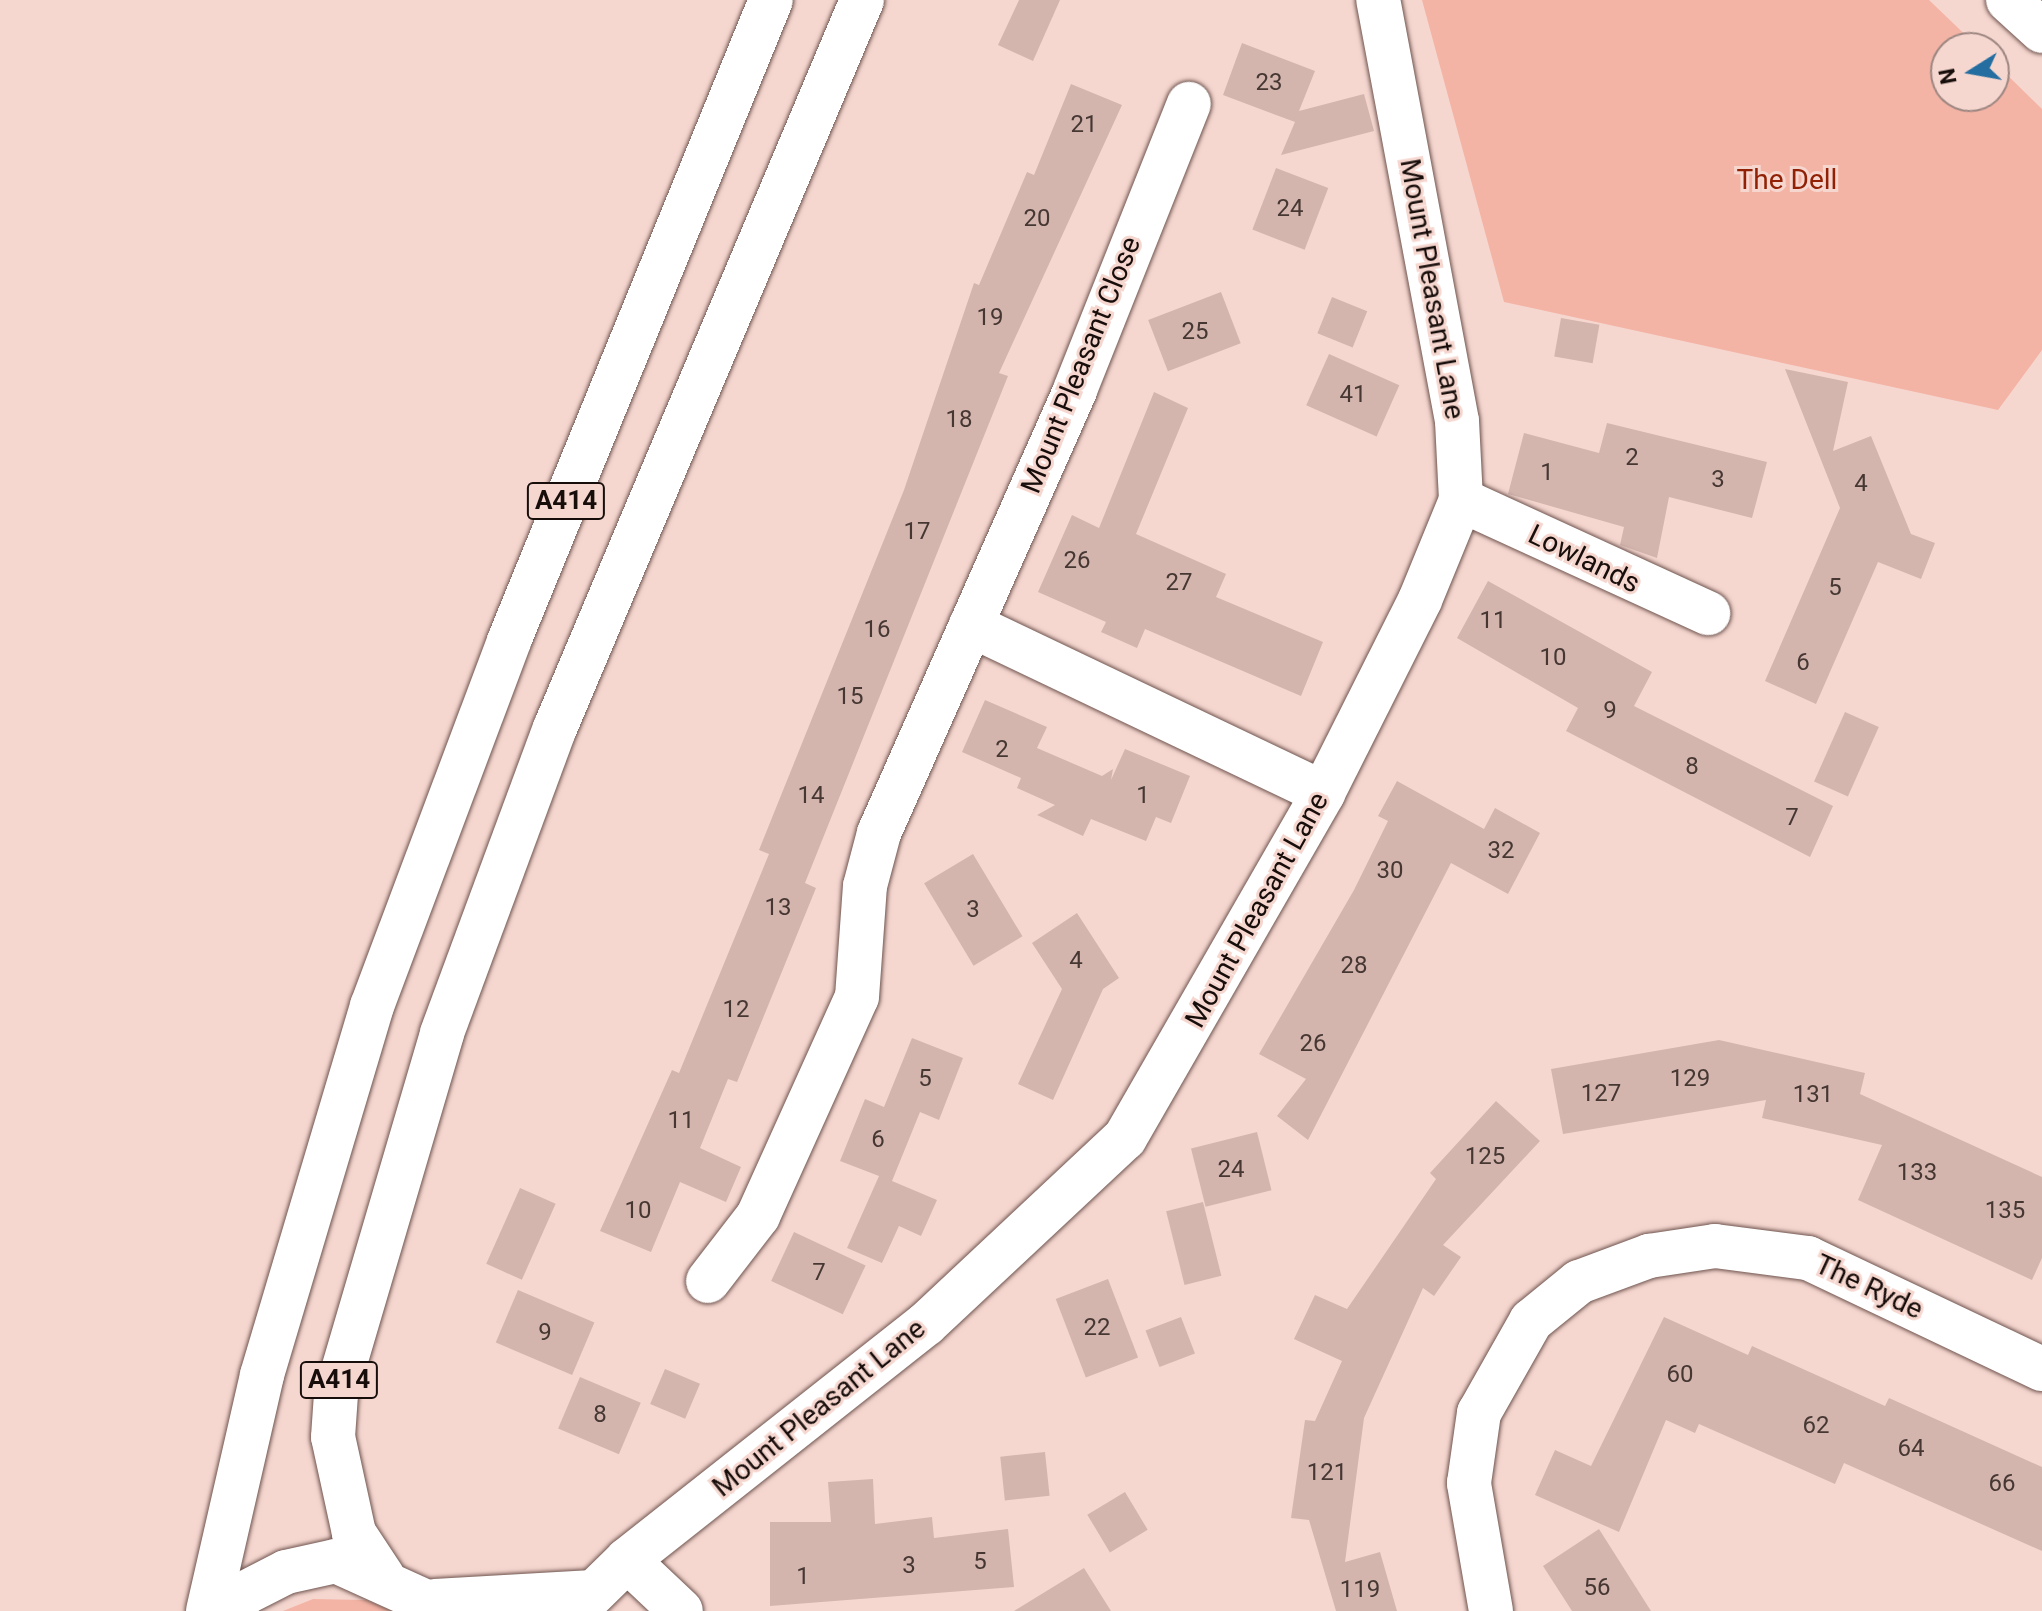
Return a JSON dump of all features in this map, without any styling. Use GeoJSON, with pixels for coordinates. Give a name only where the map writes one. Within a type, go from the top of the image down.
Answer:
{"type":"FeatureCollection","features":[{"type":"Feature","properties":{"kind":"main road","name":"A414"},"geometry":{"type":"LineString","coordinates":[[208,1611],[262,1375],[372,1006],[509,641],[771,0]]}},
{"type":"Feature","properties":{"kind":"main road","name":"A414"},"geometry":{"type":"LineString","coordinates":[[383,1577],[354,1533],[333,1437],[336,1394],[442,1033],[555,728],[862,0]]}},
{"type":"Feature","properties":{"kind":"main road","name":"Mount Pleasant Lane"},"geometry":{"type":"LineString","coordinates":[[440,1606],[582,1601],[627,1560],[926,1324],[1125,1138],[1323,793],[1461,500],[1443,327],[1378,0]]}},
{"type":"Feature","properties":{"kind":"main road"},"geometry":{"type":"LineString","coordinates":[[2008,0],[2042,31]]}},
{"type":"Feature","properties":{"kind":"main road","name":"Mount Pleasant Close"},"geometry":{"type":"LineString","coordinates":[[708,1281],[758,1216],[857,997],[865,886],[879,833],[971,625],[1189,104]]}},
{"type":"Feature","properties":{"kind":"main road","name":"Lowlands"},"geometry":{"type":"LineString","coordinates":[[1461,500],[1708,613]]}},
{"type":"Feature","properties":{"kind":"main road"},"geometry":{"type":"LineString","coordinates":[[971,625],[1323,793]]}},
{"type":"Feature","properties":{"kind":"main road","name":"The Ryde"},"geometry":{"type":"LineString","coordinates":[[1491,1611],[1469,1483],[1479,1413],[1531,1321],[1579,1282],[1649,1256],[1715,1246],[1808,1258],[2042,1369]]}},
{"type":"Feature","properties":{"kind":"main road"},"geometry":{"type":"LineString","coordinates":[[627,1560],[681,1611]]}},
{"type":"Feature","properties":{"kind":"main road"},"geometry":{"type":"LineString","coordinates":[[232,1611],[243,1594],[286,1572],[336,1561],[383,1577],[440,1606]]}},
{"type":"Feature","properties":{"kind":"green space","name":"The Dell"},"geometry":{"type":"Polygon","coordinates":[[[1422,0],[1929,0],[1962,32],[1930,32],[1930,112],[2010,112],[2010,78],[2042,109],[2042,350],[1998,410],[1504,302],[1422,0]]]}},
{"type":"Feature","properties":{"kind":"green space"},"geometry":{"type":"Polygon","coordinates":[[[313,1599],[366,1600],[392,1611],[283,1611],[313,1599]]]}},
{"type":"Feature","properties":{"kind":"building"},"geometry":{"type":"Polygon","coordinates":[[[1019,0],[1060,0],[1033,61],[998,45],[1019,0]]]}},
{"type":"Feature","properties":{"kind":"building"},"geometry":{"type":"Polygon","coordinates":[[[1242,43],[1315,71],[1299,111],[1364,94],[1374,131],[1281,155],[1295,122],[1223,95],[1242,43]]]}},
{"type":"Feature","properties":{"kind":"building"},"geometry":{"type":"Polygon","coordinates":[[[1071,84],[1122,105],[999,373],[1008,376],[805,883],[816,888],[737,1082],[728,1079],[700,1148],[741,1167],[726,1202],[680,1182],[651,1252],[600,1231],[672,1070],[679,1073],[769,854],[759,850],[904,490],[974,283],[979,285],[1027,172],[1034,175],[1071,84]]]}},
{"type":"Feature","properties":{"kind":"building"},"geometry":{"type":"Polygon","coordinates":[[[1276,168],[1328,188],[1305,250],[1252,230],[1276,168]]]}},
{"type":"Feature","properties":{"kind":"building"},"geometry":{"type":"Polygon","coordinates":[[[1221,292],[1241,343],[1168,371],[1148,320],[1221,292]]]}},
{"type":"Feature","properties":{"kind":"building"},"geometry":{"type":"Polygon","coordinates":[[[1332,297],[1367,311],[1353,347],[1317,333],[1332,297]]]}},
{"type":"Feature","properties":{"kind":"building"},"geometry":{"type":"Polygon","coordinates":[[[1561,318],[1599,325],[1593,363],[1554,356],[1561,318]]]}},
{"type":"Feature","properties":{"kind":"building"},"geometry":{"type":"Polygon","coordinates":[[[1329,354],[1399,385],[1377,436],[1306,405],[1329,354]]]}},
{"type":"Feature","properties":{"kind":"building"},"geometry":{"type":"Polygon","coordinates":[[[1785,369],[1848,382],[1833,451],[1871,436],[1911,534],[1935,543],[1921,579],[1878,562],[1816,704],[1765,681],[1840,508],[1785,369]]]}},
{"type":"Feature","properties":{"kind":"building"},"geometry":{"type":"Polygon","coordinates":[[[1154,392],[1188,408],[1136,534],[1226,574],[1216,597],[1323,642],[1301,696],[1145,629],[1137,648],[1101,632],[1106,622],[1038,592],[1072,515],[1099,528],[1154,392]]]}},
{"type":"Feature","properties":{"kind":"building"},"geometry":{"type":"Polygon","coordinates":[[[1607,423],[1767,462],[1752,518],[1669,497],[1657,558],[1620,545],[1624,527],[1508,494],[1524,433],[1599,453],[1607,423]]]}},
{"type":"Feature","properties":{"kind":"building"},"geometry":{"type":"Polygon","coordinates":[[[1488,581],[1652,672],[1634,706],[1833,806],[1810,857],[1566,731],[1578,708],[1457,638],[1488,581]]]}},
{"type":"Feature","properties":{"kind":"building"},"geometry":{"type":"Polygon","coordinates":[[[985,700],[1047,727],[1037,748],[1102,776],[1113,769],[1111,780],[1125,749],[1190,776],[1171,823],[1156,817],[1146,841],[1091,819],[1083,836],[1037,815],[1055,805],[1017,788],[1021,778],[962,752],[985,700]]]}},
{"type":"Feature","properties":{"kind":"building"},"geometry":{"type":"Polygon","coordinates":[[[1845,712],[1879,727],[1848,796],[1814,781],[1845,712]]]}},
{"type":"Feature","properties":{"kind":"building"},"geometry":{"type":"Polygon","coordinates":[[[1397,781],[1484,829],[1495,808],[1540,833],[1508,894],[1451,863],[1308,1140],[1277,1116],[1306,1079],[1259,1054],[1354,890],[1388,821],[1378,816],[1397,781]]]}},
{"type":"Feature","properties":{"kind":"building"},"geometry":{"type":"Polygon","coordinates":[[[973,854],[1022,936],[974,966],[924,883],[973,854]]]}},
{"type":"Feature","properties":{"kind":"building"},"geometry":{"type":"Polygon","coordinates":[[[1077,913],[1119,978],[1103,989],[1053,1100],[1018,1084],[1062,989],[1032,943],[1077,913]]]}},
{"type":"Feature","properties":{"kind":"building"},"geometry":{"type":"Polygon","coordinates":[[[912,1038],[963,1058],[939,1120],[920,1112],[892,1181],[937,1200],[921,1236],[899,1226],[882,1263],[847,1248],[879,1176],[840,1161],[865,1099],[884,1107],[912,1038]]]}},
{"type":"Feature","properties":{"kind":"building"},"geometry":{"type":"Polygon","coordinates":[[[1719,1040],[1865,1073],[1860,1094],[2042,1177],[2042,1258],[2032,1280],[1858,1200],[1882,1145],[1762,1118],[1766,1100],[1563,1134],[1551,1069],[1719,1040]]]}},
{"type":"Feature","properties":{"kind":"building"},"geometry":{"type":"Polygon","coordinates":[[[1496,1101],[1540,1141],[1443,1245],[1461,1257],[1434,1296],[1423,1288],[1364,1418],[1345,1562],[1380,1552],[1397,1611],[1336,1611],[1309,1520],[1291,1518],[1305,1420],[1315,1421],[1342,1361],[1294,1339],[1315,1295],[1347,1309],[1436,1179],[1430,1173],[1496,1101]]]}},
{"type":"Feature","properties":{"kind":"building"},"geometry":{"type":"Polygon","coordinates":[[[1257,1132],[1272,1190],[1206,1207],[1191,1148],[1257,1132]]]}},
{"type":"Feature","properties":{"kind":"building"},"geometry":{"type":"Polygon","coordinates":[[[520,1188],[556,1204],[522,1280],[486,1264],[520,1188]]]}},
{"type":"Feature","properties":{"kind":"building"},"geometry":{"type":"Polygon","coordinates":[[[1203,1202],[1221,1276],[1185,1285],[1166,1211],[1203,1202]]]}},
{"type":"Feature","properties":{"kind":"building"},"geometry":{"type":"Polygon","coordinates":[[[794,1232],[866,1265],[843,1314],[771,1281],[794,1232]]]}},
{"type":"Feature","properties":{"kind":"building"},"geometry":{"type":"Polygon","coordinates":[[[1108,1279],[1138,1357],[1086,1377],[1056,1299],[1108,1279]]]}},
{"type":"Feature","properties":{"kind":"building"},"geometry":{"type":"Polygon","coordinates":[[[518,1290],[594,1322],[572,1375],[496,1342],[518,1290]]]}},
{"type":"Feature","properties":{"kind":"building"},"geometry":{"type":"Polygon","coordinates":[[[1181,1317],[1195,1353],[1160,1367],[1146,1331],[1181,1317]]]}},
{"type":"Feature","properties":{"kind":"building"},"geometry":{"type":"Polygon","coordinates":[[[1664,1317],[1748,1355],[1752,1346],[1885,1406],[1889,1398],[2042,1467],[2042,1551],[1844,1463],[1835,1484],[1699,1424],[1695,1433],[1666,1420],[1619,1532],[1535,1495],[1555,1450],[1591,1466],[1664,1317]]]}},
{"type":"Feature","properties":{"kind":"building"},"geometry":{"type":"Polygon","coordinates":[[[665,1369],[700,1384],[685,1419],[650,1404],[665,1369]]]}},
{"type":"Feature","properties":{"kind":"building"},"geometry":{"type":"Polygon","coordinates":[[[580,1377],[641,1403],[619,1454],[558,1429],[580,1377]]]}},
{"type":"Feature","properties":{"kind":"building"},"geometry":{"type":"Polygon","coordinates":[[[1045,1452],[1050,1496],[1005,1500],[1000,1457],[1045,1452]]]}},
{"type":"Feature","properties":{"kind":"building"},"geometry":{"type":"Polygon","coordinates":[[[873,1479],[875,1524],[932,1517],[934,1538],[1008,1529],[1014,1587],[770,1606],[770,1522],[831,1522],[828,1482],[873,1479]]]}},
{"type":"Feature","properties":{"kind":"building"},"geometry":{"type":"Polygon","coordinates":[[[1125,1492],[1148,1530],[1110,1552],[1087,1515],[1125,1492]]]}},
{"type":"Feature","properties":{"kind":"building"},"geometry":{"type":"Polygon","coordinates":[[[1599,1529],[1651,1611],[1572,1611],[1543,1566],[1599,1529]]]}},
{"type":"Feature","properties":{"kind":"building"},"geometry":{"type":"Polygon","coordinates":[[[1084,1568],[1111,1611],[1014,1611],[1084,1568]]]}}]}
